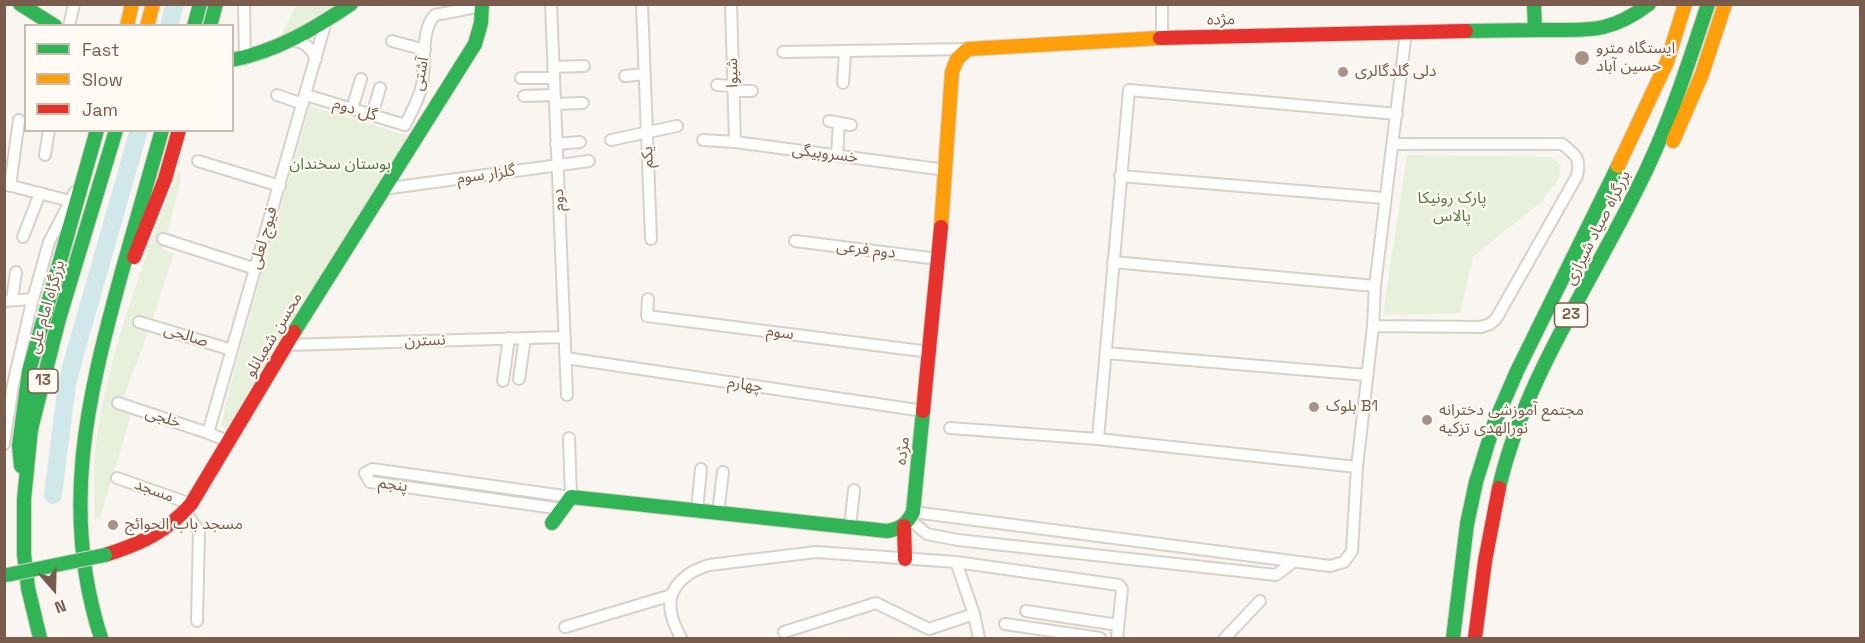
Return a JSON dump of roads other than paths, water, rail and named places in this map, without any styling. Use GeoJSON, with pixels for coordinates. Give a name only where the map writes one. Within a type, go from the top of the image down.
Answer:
{"type":"FeatureCollection","features":[{"type":"Feature","properties":{"kind":"main road"},"geometry":{"type":"LineString","coordinates":[[20,4],[52,24]]}},
{"type":"Feature","properties":{"kind":"main road"},"geometry":{"type":"LineString","coordinates":[[127,24],[132,4]]}},
{"type":"Feature","properties":{"kind":"main road"},"geometry":{"type":"LineString","coordinates":[[148,24],[153,4]]}},
{"type":"Feature","properties":{"kind":"main road"},"geometry":{"type":"LineString","coordinates":[[195,24],[200,4]]}},
{"type":"Feature","properties":{"kind":"main road"},"geometry":{"type":"LineString","coordinates":[[211,24],[216,4]]}},
{"type":"Feature","properties":{"kind":"main road"},"geometry":{"type":"LineString","coordinates":[[239,60],[251,58],[288,42],[351,4]]}},
{"type":"Feature","properties":{"kind":"main road"},"geometry":{"type":"LineString","coordinates":[[1534,4],[1535,30]]}},
{"type":"Feature","properties":{"kind":"main road","name":"مژده"},"geometry":{"type":"LineString","coordinates":[[905,559],[930,352],[952,72],[957,59],[968,49],[1162,38],[1594,28],[1612,26],[1648,4]]}},
{"type":"Feature","properties":{"kind":"main road","name":"بزرگراه صیاد شیرازی"},"geometry":{"type":"LineString","coordinates":[[1453,639],[1467,524],[1476,482],[1494,424],[1517,371],[1658,82],[1667,62],[1685,4]]}},
{"type":"Feature","properties":{"kind":"main road","name":"بزرگراه صیاد شیرازی"},"geometry":{"type":"LineString","coordinates":[[1475,639],[1486,555],[1498,494],[1514,436],[1538,377],[1616,229],[1678,100],[1708,4]]}},
{"type":"Feature","properties":{"kind":"main road"},"geometry":{"type":"LineString","coordinates":[[1616,229],[1662,163],[1690,107],[1725,4]]}},
{"type":"Feature","properties":{"kind":"main road","name":"محسن شعبانلو"},"geometry":{"type":"LineString","coordinates":[[6,575],[105,555],[150,541],[175,523],[188,508],[382,189],[475,44],[481,24],[482,5]]}},
{"type":"Feature","properties":{"kind":"main road"},"geometry":{"type":"LineString","coordinates":[[24,499],[19,446],[29,372],[96,132]]}},
{"type":"Feature","properties":{"kind":"main road","name":"بزرگراه امام علی"},"geometry":{"type":"LineString","coordinates":[[40,639],[28,588],[24,554],[24,499],[31,429],[59,319],[115,132]]}},
{"type":"Feature","properties":{"kind":"main road"},"geometry":{"type":"LineString","coordinates":[[101,639],[93,613],[86,575],[80,511],[82,451],[92,389],[107,327],[161,132]]}},
{"type":"Feature","properties":{"kind":"main road"},"geometry":{"type":"LineString","coordinates":[[107,327],[165,179],[178,132]]}},
{"type":"Feature","properties":{"kind":"main road"},"geometry":{"type":"LineString","coordinates":[[552,523],[571,497],[887,531],[896,530],[909,519]]}},
{"type":"Feature","properties":{"kind":"street"},"geometry":{"type":"LineString","coordinates":[[69,24],[74,4]]}},
{"type":"Feature","properties":{"kind":"street"},"geometry":{"type":"LineString","coordinates":[[239,60],[244,4]]}},
{"type":"Feature","properties":{"kind":"street","name":"دوم"},"geometry":{"type":"LineString","coordinates":[[550,4],[567,395]]}},
{"type":"Feature","properties":{"kind":"street","name":"یکم"},"geometry":{"type":"LineString","coordinates":[[642,4],[651,239]]}},
{"type":"Feature","properties":{"kind":"street","name":"شیوا"},"geometry":{"type":"LineString","coordinates":[[731,4],[735,142]]}},
{"type":"Feature","properties":{"kind":"street"},"geometry":{"type":"LineString","coordinates":[[1162,4],[1162,38]]}},
{"type":"Feature","properties":{"kind":"street","name":"آشتی"},"geometry":{"type":"LineString","coordinates":[[405,125],[422,87],[430,20],[435,15],[482,5]]}},
{"type":"Feature","properties":{"kind":"street","name":"فیوج لعلی"},"geometry":{"type":"LineString","coordinates":[[208,433],[326,21]]}},
{"type":"Feature","properties":{"kind":"street"},"geometry":{"type":"LineString","coordinates":[[909,519],[1330,566],[1344,562],[1352,551],[1356,467],[1373,326],[1384,198],[1394,144],[1406,32]]}},
{"type":"Feature","properties":{"kind":"street"},"geometry":{"type":"LineString","coordinates":[[288,42],[299,41],[306,44],[311,48],[316,59]]}},
{"type":"Feature","properties":{"kind":"street"},"geometry":{"type":"LineString","coordinates":[[392,41],[425,50]]}},
{"type":"Feature","properties":{"kind":"street","name":"مژده"},"geometry":{"type":"LineString","coordinates":[[783,52],[968,49]]}},
{"type":"Feature","properties":{"kind":"street"},"geometry":{"type":"LineString","coordinates":[[843,83],[845,52]]}},
{"type":"Feature","properties":{"kind":"street"},"geometry":{"type":"LineString","coordinates":[[521,78],[584,66]]}},
{"type":"Feature","properties":{"kind":"street"},"geometry":{"type":"LineString","coordinates":[[625,76],[645,74]]}},
{"type":"Feature","properties":{"kind":"street"},"geometry":{"type":"LineString","coordinates":[[352,109],[361,79]]}},
{"type":"Feature","properties":{"kind":"street"},"geometry":{"type":"LineString","coordinates":[[717,84],[752,92]]}},
{"type":"Feature","properties":{"kind":"street"},"geometry":{"type":"LineString","coordinates":[[372,115],[380,88]]}},
{"type":"Feature","properties":{"kind":"street"},"geometry":{"type":"LineString","coordinates":[[1098,439],[1129,90],[1397,114]]}},
{"type":"Feature","properties":{"kind":"street","name":"گل دوم"},"geometry":{"type":"LineString","coordinates":[[277,95],[352,109],[405,125]]}},
{"type":"Feature","properties":{"kind":"street"},"geometry":{"type":"LineString","coordinates":[[524,96],[583,103]]}},
{"type":"Feature","properties":{"kind":"street"},"geometry":{"type":"LineString","coordinates":[[19,120],[8,185],[70,201]]}},
{"type":"Feature","properties":{"kind":"street"},"geometry":{"type":"LineString","coordinates":[[837,155],[834,122],[851,125]]}},
{"type":"Feature","properties":{"kind":"street"},"geometry":{"type":"LineString","coordinates":[[611,140],[677,126]]}},
{"type":"Feature","properties":{"kind":"street"},"geometry":{"type":"LineString","coordinates":[[45,155],[49,132]]}},
{"type":"Feature","properties":{"kind":"street","name":"خسروبیگی"},"geometry":{"type":"LineString","coordinates":[[703,140],[735,142],[946,170]]}},
{"type":"Feature","properties":{"kind":"street"},"geometry":{"type":"LineString","coordinates":[[556,144],[580,142]]}},
{"type":"Feature","properties":{"kind":"street"},"geometry":{"type":"LineString","coordinates":[[1373,326],[1481,327],[1490,324],[1496,319],[1577,176],[1579,165],[1575,154],[1562,144],[1394,144]]}},
{"type":"Feature","properties":{"kind":"street"},"geometry":{"type":"LineString","coordinates":[[198,161],[280,186]]}},
{"type":"Feature","properties":{"kind":"street","name":"گلزار سوم"},"geometry":{"type":"LineString","coordinates":[[382,189],[589,161]]}},
{"type":"Feature","properties":{"kind":"street"},"geometry":{"type":"LineString","coordinates":[[4,444],[16,371],[49,242],[86,170]]}},
{"type":"Feature","properties":{"kind":"street"},"geometry":{"type":"LineString","coordinates":[[1120,176],[1384,198]]}},
{"type":"Feature","properties":{"kind":"street"},"geometry":{"type":"LineString","coordinates":[[23,237],[40,193]]}},
{"type":"Feature","properties":{"kind":"street"},"geometry":{"type":"LineString","coordinates":[[163,239],[256,269]]}},
{"type":"Feature","properties":{"kind":"street","name":"دوم فرعی"},"geometry":{"type":"LineString","coordinates":[[795,241],[938,259]]}},
{"type":"Feature","properties":{"kind":"street"},"geometry":{"type":"LineString","coordinates":[[1113,262],[1375,286]]}},
{"type":"Feature","properties":{"kind":"street"},"geometry":{"type":"LineString","coordinates":[[16,272],[8,300],[33,300]]}},
{"type":"Feature","properties":{"kind":"street","name":"سوم"},"geometry":{"type":"LineString","coordinates":[[648,299],[647,316],[930,352]]}},
{"type":"Feature","properties":{"kind":"street","name":"صالحی"},"geometry":{"type":"LineString","coordinates":[[139,322],[232,350]]}},
{"type":"Feature","properties":{"kind":"street","name":"نسترن"},"geometry":{"type":"LineString","coordinates":[[286,345],[565,337]]}},
{"type":"Feature","properties":{"kind":"street"},"geometry":{"type":"LineString","coordinates":[[503,381],[509,338]]}},
{"type":"Feature","properties":{"kind":"street"},"geometry":{"type":"LineString","coordinates":[[519,380],[525,338]]}},
{"type":"Feature","properties":{"kind":"street"},"geometry":{"type":"LineString","coordinates":[[1106,353],[1367,375]]}},
{"type":"Feature","properties":{"kind":"street","name":"چهارم"},"geometry":{"type":"LineString","coordinates":[[566,358],[924,411]]}},
{"type":"Feature","properties":{"kind":"street"},"geometry":{"type":"LineString","coordinates":[[4,370],[16,371]]}},
{"type":"Feature","properties":{"kind":"street","name":"خلجی"},"geometry":{"type":"LineString","coordinates":[[118,404],[208,433]]}},
{"type":"Feature","properties":{"kind":"street"},"geometry":{"type":"LineString","coordinates":[[951,428],[1098,439],[1356,467]]}},
{"type":"Feature","properties":{"kind":"street"},"geometry":{"type":"LineString","coordinates":[[208,433],[230,442]]}},
{"type":"Feature","properties":{"kind":"street"},"geometry":{"type":"LineString","coordinates":[[569,438],[571,497]]}},
{"type":"Feature","properties":{"kind":"street","name":"پنجم"},"geometry":{"type":"LineString","coordinates":[[562,509],[370,482],[364,473],[372,469],[571,497]]}},
{"type":"Feature","properties":{"kind":"street"},"geometry":{"type":"LineString","coordinates":[[697,510],[700,469]]}},
{"type":"Feature","properties":{"kind":"street"},"geometry":{"type":"LineString","coordinates":[[718,513],[723,472]]}},
{"type":"Feature","properties":{"kind":"street","name":"مسجد"},"geometry":{"type":"LineString","coordinates":[[117,478],[188,508]]}},
{"type":"Feature","properties":{"kind":"street"},"geometry":{"type":"LineString","coordinates":[[850,527],[854,490]]}},
{"type":"Feature","properties":{"kind":"street"},"geometry":{"type":"LineString","coordinates":[[188,508],[199,531],[197,621]]}},
{"type":"Feature","properties":{"kind":"street"},"geometry":{"type":"LineString","coordinates":[[909,519],[927,534],[958,540],[1276,575],[1293,562]]}},
{"type":"Feature","properties":{"kind":"street"},"geometry":{"type":"LineString","coordinates":[[681,639],[670,611],[672,595],[680,580],[693,570],[816,552],[956,562],[1119,585],[1122,589],[1117,639]]}},
{"type":"Feature","properties":{"kind":"street"},"geometry":{"type":"LineString","coordinates":[[956,562],[974,614],[979,639]]}},
{"type":"Feature","properties":{"kind":"street"},"geometry":{"type":"LineString","coordinates":[[566,627],[672,595]]}},
{"type":"Feature","properties":{"kind":"street"},"geometry":{"type":"LineString","coordinates":[[1225,639],[1260,601]]}},
{"type":"Feature","properties":{"kind":"street"},"geometry":{"type":"LineString","coordinates":[[784,632],[876,603],[929,629],[974,614]]}},
{"type":"Feature","properties":{"kind":"street"},"geometry":{"type":"LineString","coordinates":[[1026,611],[1118,626]]}},
{"type":"Feature","properties":{"kind":"street"},"geometry":{"type":"LineString","coordinates":[[1005,624],[1100,639]]}},
{"type":"Feature","properties":{"kind":"waterway"},"geometry":{"type":"LineString","coordinates":[[170,24],[175,4]]}},
{"type":"Feature","properties":{"kind":"waterway"},"geometry":{"type":"LineString","coordinates":[[53,495],[67,384],[138,132]]}},
{"type":"Feature","properties":{"kind":"place","name":"ایستگاه مترو حسین آباد"},"geometry":{"type":"Point","coordinates":[1582,58]}},
{"type":"Feature","properties":{"kind":"place","name":"دلی گلدگالری"},"geometry":{"type":"Point","coordinates":[1343,72]}},
{"type":"Feature","properties":{"kind":"place","name":"بلوک B1"},"geometry":{"type":"Point","coordinates":[1314,407]}},
{"type":"Feature","properties":{"kind":"place","name":"مجتمع آموزشی دخترانه نورالهدی تزکیه"},"geometry":{"type":"Point","coordinates":[1427,420]}},
{"type":"Feature","properties":{"kind":"place","name":"مسجد باب الحوائج"},"geometry":{"type":"Point","coordinates":[113,525]}},
{"type":"Feature","properties":{"kind":"park label","name":"بوستان سخندان"},"geometry":{"type":"Point","coordinates":[340,165]}},
{"type":"Feature","properties":{"kind":"park label","name":"پارک رونیکا پالاس"},"geometry":{"type":"Point","coordinates":[1452,208]}}]}
